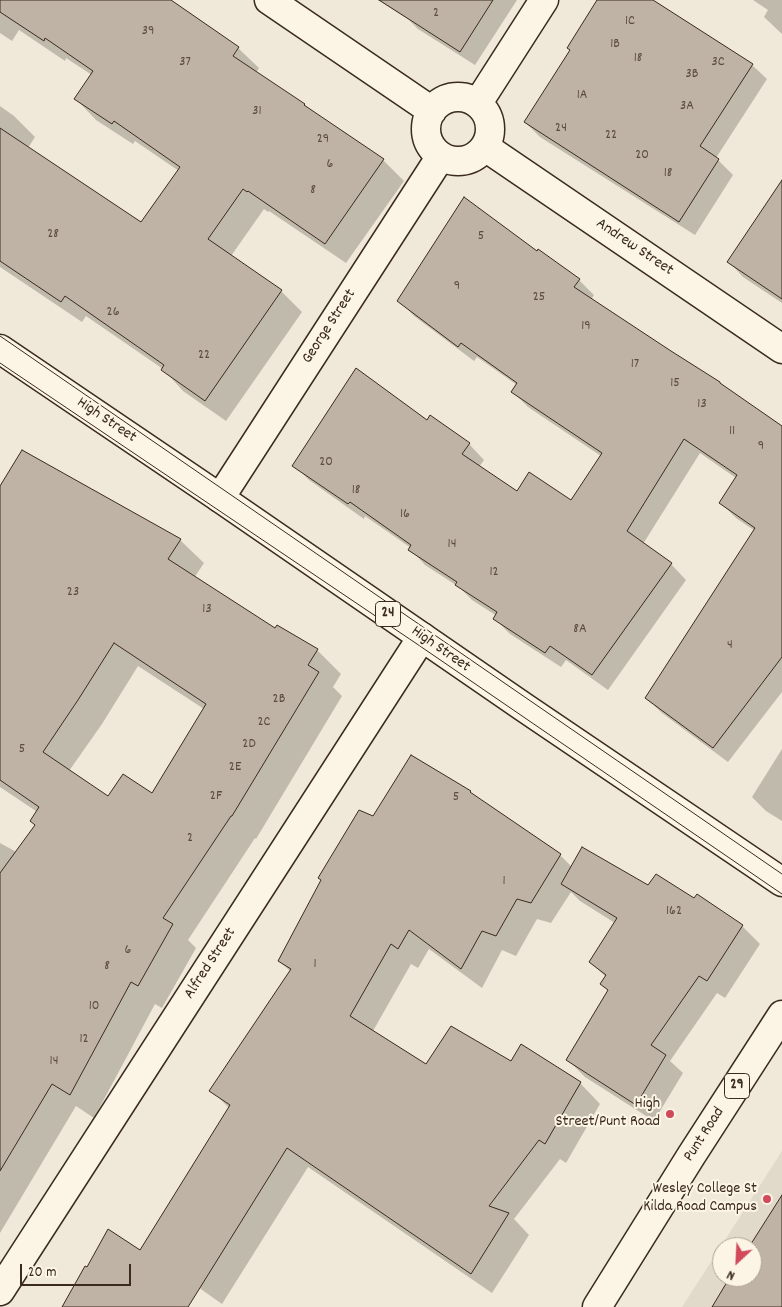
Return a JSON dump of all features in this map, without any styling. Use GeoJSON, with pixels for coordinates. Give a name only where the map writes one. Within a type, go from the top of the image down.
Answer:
{"type":"FeatureCollection","features":[{"type":"Feature","properties":{"kind":"main road"},"geometry":{"type":"LineString","coordinates":[[269,0],[432,111]]}},
{"type":"Feature","properties":{"kind":"main road"},"geometry":{"type":"LineString","coordinates":[[478,103],[544,0]]}},
{"type":"Feature","properties":{"kind":"main road"},"geometry":{"type":"LineString","coordinates":[[458,96],[478,103],[489,119],[489,138],[485,147],[470,159],[460,162],[441,156],[433,150],[428,140],[427,120],[432,111],[439,103],[448,98],[458,96]]}},
{"type":"Feature","properties":{"kind":"main road","name":"Andrew Street"},"geometry":{"type":"LineString","coordinates":[[485,147],[782,349]]}},
{"type":"Feature","properties":{"kind":"main road","name":"George Street"},"geometry":{"type":"LineString","coordinates":[[220,498],[441,156]]}},
{"type":"Feature","properties":{"kind":"main road","name":"High Street"},"geometry":{"type":"LineString","coordinates":[[3,357],[220,498],[782,882]]}},
{"type":"Feature","properties":{"kind":"main road","name":"Alfred Street"},"geometry":{"type":"LineString","coordinates":[[0,1291],[422,637]]}},
{"type":"Feature","properties":{"kind":"main road","name":"Punt Road"},"geometry":{"type":"LineString","coordinates":[[597,1307],[782,1015]]}},
{"type":"Feature","properties":{"kind":"shaded area","name":"Wesley College St Kilda Road Campus"},"geometry":{"type":"Polygon","coordinates":[[[782,1151],[782,1307],[682,1307],[712,1260],[712,1287],[762,1287],[762,1237],[727,1237],[782,1151]]]}},
{"type":"Feature","properties":{"kind":"building"},"geometry":{"type":"Polygon","coordinates":[[[0,0],[171,0],[239,47],[233,56],[384,159],[325,244],[243,189],[208,239],[282,290],[205,401],[161,370],[164,365],[65,296],[61,302],[0,261],[0,128],[141,222],[180,167],[114,121],[112,124],[74,99],[93,71],[45,38],[44,41],[0,12],[0,0]]]}},
{"type":"Feature","properties":{"kind":"building"},"geometry":{"type":"Polygon","coordinates":[[[379,0],[493,0],[460,52],[379,0]]]}},
{"type":"Feature","properties":{"kind":"building"},"geometry":{"type":"Polygon","coordinates":[[[597,0],[653,0],[753,64],[700,146],[719,159],[679,222],[524,122],[570,50],[567,48],[597,0]]]}},
{"type":"Feature","properties":{"kind":"building"},"geometry":{"type":"Polygon","coordinates":[[[782,180],[782,299],[727,262],[782,180]]]}},
{"type":"Feature","properties":{"kind":"building"},"geometry":{"type":"Polygon","coordinates":[[[464,197],[537,251],[538,249],[580,279],[574,287],[720,382],[782,426],[782,657],[713,748],[645,698],[755,528],[719,503],[737,475],[684,439],[627,531],[672,563],[592,675],[550,646],[545,653],[493,619],[497,612],[455,585],[457,582],[408,550],[411,545],[350,502],[348,504],[292,466],[356,368],[427,420],[430,415],[470,443],[462,454],[517,491],[529,472],[571,500],[602,453],[511,392],[517,383],[461,343],[458,347],[397,301],[464,197]]]}},
{"type":"Feature","properties":{"kind":"building"},"geometry":{"type":"Polygon","coordinates":[[[22,450],[181,539],[168,559],[275,628],[277,625],[318,649],[308,665],[319,672],[232,816],[163,918],[173,924],[138,986],[131,982],[70,1095],[52,1084],[0,1171],[0,873],[35,825],[30,821],[39,807],[0,780],[0,486],[22,450]],[[114,643],[43,752],[108,796],[123,774],[152,793],[206,704],[114,643]]]}},
{"type":"Feature","properties":{"kind":"building"},"geometry":{"type":"Polygon","coordinates":[[[411,755],[471,791],[561,854],[531,903],[517,899],[496,936],[482,931],[461,969],[409,930],[398,949],[391,944],[350,1016],[426,1064],[451,1026],[511,1061],[521,1044],[581,1082],[545,1144],[539,1140],[489,1206],[509,1213],[471,1274],[287,1148],[188,1307],[62,1307],[108,1229],[140,1250],[230,1105],[209,1091],[291,969],[278,961],[321,880],[318,878],[359,810],[373,816],[411,755]]]}},
{"type":"Feature","properties":{"kind":"building"},"geometry":{"type":"Polygon","coordinates":[[[582,847],[648,885],[656,874],[694,898],[697,894],[743,925],[707,981],[699,976],[651,1045],[666,1055],[636,1105],[566,1060],[608,990],[600,984],[606,975],[589,962],[617,918],[561,884],[582,847]]]}},
{"type":"Feature","properties":{"kind":"building"},"geometry":{"type":"Polygon","coordinates":[[[782,1195],[782,1307],[712,1307],[724,1287],[762,1287],[762,1237],[755,1237],[782,1195]]]}},
{"type":"Feature","properties":{"kind":"tram line"},"geometry":{"type":"LineString","coordinates":[[0,336],[782,874]]}},
{"type":"Feature","properties":{"kind":"tram line"},"geometry":{"type":"LineString","coordinates":[[0,363],[417,644],[782,894]]}},
{"type":"Feature","properties":{"kind":"place","name":"High Street/Punt Road"},"geometry":{"type":"Point","coordinates":[670,1114]}},
{"type":"Feature","properties":{"kind":"place","name":"Wesley College St Kilda Road Campus"},"geometry":{"type":"Point","coordinates":[767,1199]}}]}
